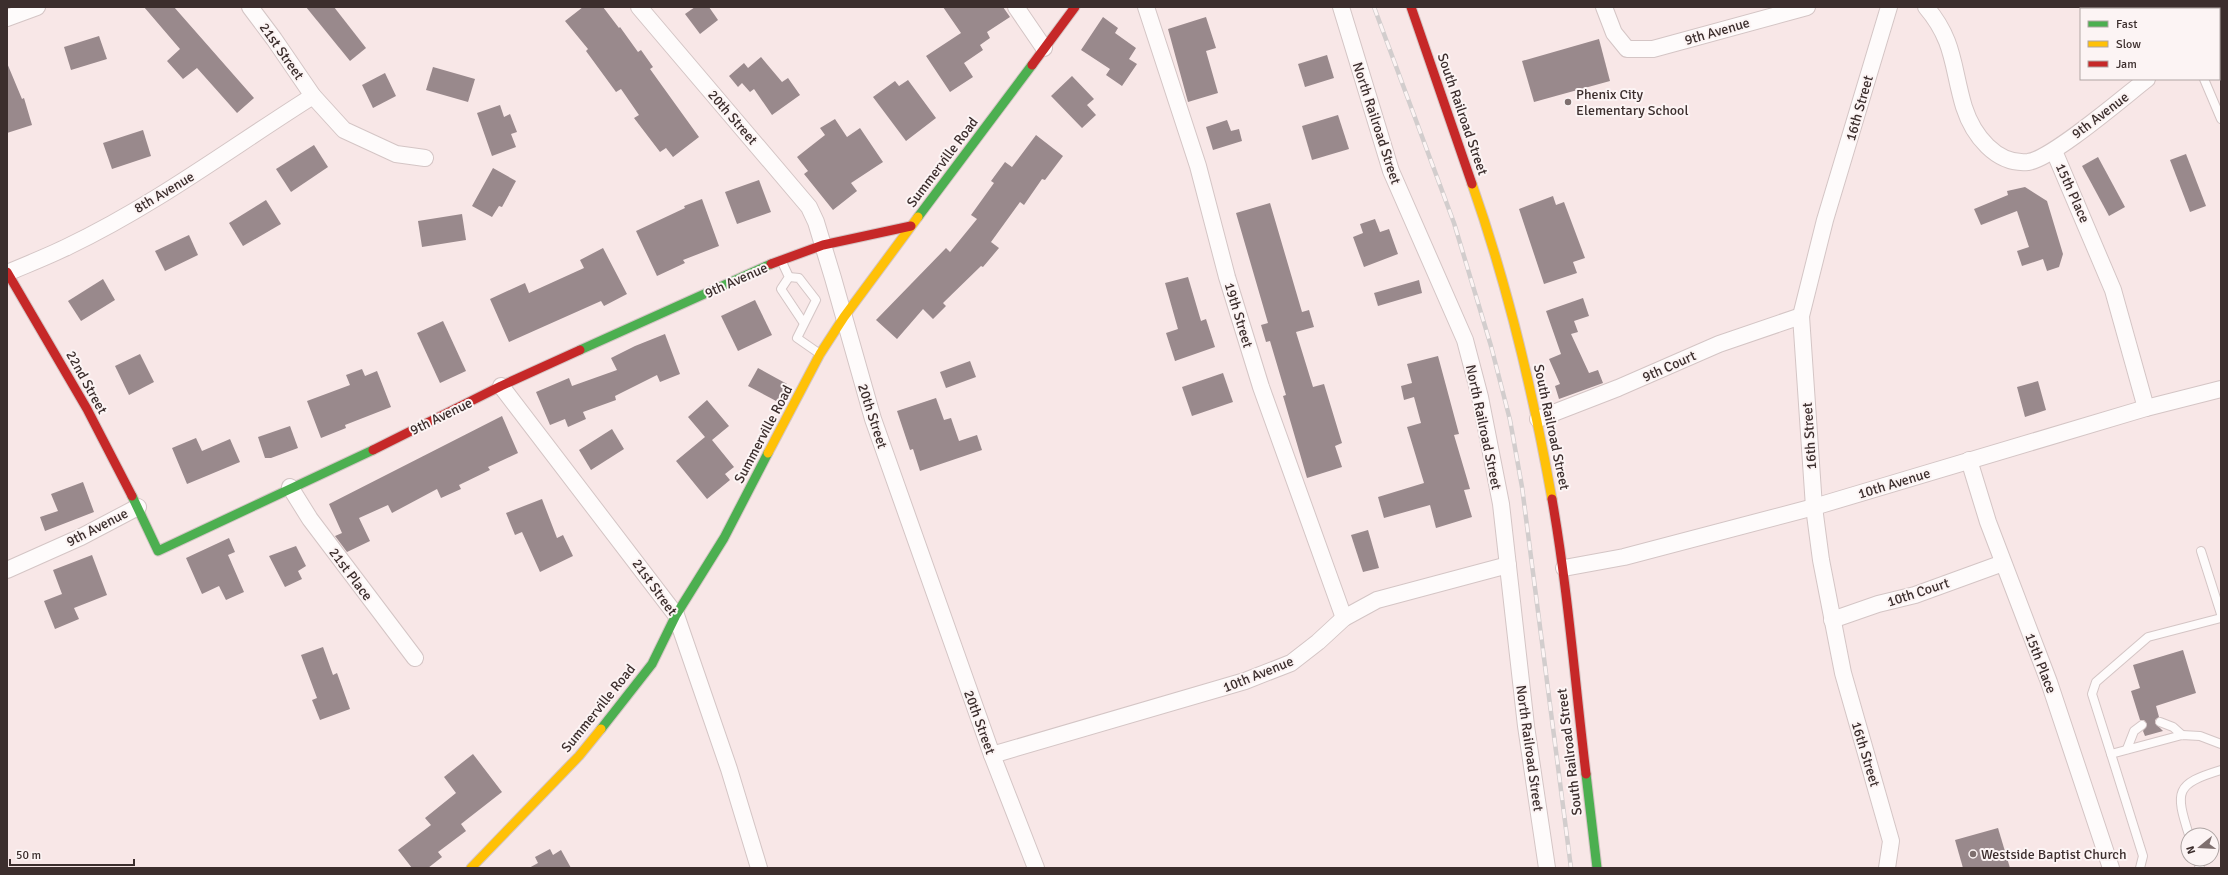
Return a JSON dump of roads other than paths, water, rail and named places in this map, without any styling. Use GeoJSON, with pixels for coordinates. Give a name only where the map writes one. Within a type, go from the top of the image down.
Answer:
{"type":"FeatureCollection","features":[{"type":"Feature","properties":{"kind":"street"},"geometry":{"type":"LineString","coordinates":[[7,18],[38,7]]}},
{"type":"Feature","properties":{"kind":"street","name":"21st Street"},"geometry":{"type":"LineString","coordinates":[[250,7],[313,96],[344,130],[396,154],[425,158]]}},
{"type":"Feature","properties":{"kind":"street","name":"20th Street"},"geometry":{"type":"LineString","coordinates":[[639,7],[809,208],[844,317],[873,418],[992,755],[1036,868]]}},
{"type":"Feature","properties":{"kind":"street"},"geometry":{"type":"LineString","coordinates":[[1016,7],[1044,48]]}},
{"type":"Feature","properties":{"kind":"street","name":"Summerville Road"},"geometry":{"type":"LineString","coordinates":[[471,868],[500,840],[579,756],[652,664],[676,615],[724,538],[820,354],[844,317],[911,226],[959,165],[1075,7]]}},
{"type":"Feature","properties":{"kind":"street","name":"19th Street"},"geometry":{"type":"LineString","coordinates":[[1146,7],[1198,166],[1225,270],[1261,388],[1344,618]]}},
{"type":"Feature","properties":{"kind":"street","name":"North Railroad Street"},"geometry":{"type":"LineString","coordinates":[[1341,7],[1391,171],[1464,340],[1480,397],[1501,504],[1526,726],[1547,868]]}},
{"type":"Feature","properties":{"kind":"street","name":"South Railroad Street"},"geometry":{"type":"LineString","coordinates":[[1411,7],[1483,215],[1515,324],[1538,419],[1564,568],[1573,670],[1597,868]]}},
{"type":"Feature","properties":{"kind":"street","name":"9th Avenue"},"geometry":{"type":"LineString","coordinates":[[1604,7],[1614,33],[1627,49],[1653,49],[1808,7]]}},
{"type":"Feature","properties":{"kind":"street","name":"16th Street"},"geometry":{"type":"LineString","coordinates":[[1887,868],[1891,841],[1844,680],[1832,620],[1814,507],[1801,316],[1825,220],[1889,7]]}},
{"type":"Feature","properties":{"kind":"street","name":"15th Place"},"geometry":{"type":"LineString","coordinates":[[1926,7],[1938,21],[1948,40],[1964,109],[1976,132],[1988,148],[2007,160],[2029,162],[2054,151],[2113,290],[2146,408]]}},
{"type":"Feature","properties":{"kind":"street","name":"9th Avenue"},"geometry":{"type":"LineString","coordinates":[[2054,151],[2146,80]]}},
{"type":"Feature","properties":{"kind":"street","name":"8th Avenue"},"geometry":{"type":"LineString","coordinates":[[7,272],[69,246],[173,188],[313,96]]}},
{"type":"Feature","properties":{"kind":"street","name":"9th Avenue"},"geometry":{"type":"LineString","coordinates":[[7,570],[80,537],[138,507],[158,551],[290,487],[322,475],[501,386],[780,260],[822,245],[911,226]]}},
{"type":"Feature","properties":{"kind":"street","name":"22nd Street"},"geometry":{"type":"LineString","coordinates":[[7,272],[74,387],[138,507]]}},
{"type":"Feature","properties":{"kind":"street","name":"9th Court"},"geometry":{"type":"LineString","coordinates":[[1538,419],[1618,388],[1719,344],[1801,316]]}},
{"type":"Feature","properties":{"kind":"street","name":"21st Street"},"geometry":{"type":"LineString","coordinates":[[501,386],[676,615],[729,769],[759,868]]}},
{"type":"Feature","properties":{"kind":"street","name":"10th Avenue"},"geometry":{"type":"LineString","coordinates":[[1564,568],[1624,557],[1814,507],[2146,408],[2221,389]]}},
{"type":"Feature","properties":{"kind":"street","name":"15th Place"},"geometry":{"type":"LineString","coordinates":[[1969,460],[1988,522],[2049,682],[2111,868]]}},
{"type":"Feature","properties":{"kind":"street","name":"21st Place"},"geometry":{"type":"LineString","coordinates":[[290,487],[310,519],[416,658]]}},
{"type":"Feature","properties":{"kind":"street","name":"10th Court"},"geometry":{"type":"LineString","coordinates":[[1832,620],[1878,604],[1915,595],[2003,563]]}},
{"type":"Feature","properties":{"kind":"street","name":"10th Avenue"},"geometry":{"type":"LineString","coordinates":[[992,755],[1245,681],[1291,663],[1318,642],[1344,618],[1377,600],[1508,565]]}},
{"type":"Feature","properties":{"kind":"lane"},"geometry":{"type":"LineString","coordinates":[[2204,80],[2221,119]]}},
{"type":"Feature","properties":{"kind":"lane"},"geometry":{"type":"LineString","coordinates":[[780,260],[789,276],[799,278],[816,300],[803,322],[797,338],[820,354]]}},
{"type":"Feature","properties":{"kind":"lane"},"geometry":{"type":"LineString","coordinates":[[789,276],[782,289],[803,322]]}},
{"type":"Feature","properties":{"kind":"lane"},"geometry":{"type":"LineString","coordinates":[[2201,551],[2221,614]]}},
{"type":"Feature","properties":{"kind":"lane"},"geometry":{"type":"LineString","coordinates":[[2140,868],[2143,856],[2092,694],[2096,682],[2148,637],[2221,618]]}},
{"type":"Feature","properties":{"kind":"lane"},"geometry":{"type":"LineString","coordinates":[[2160,722],[2182,734]]}},
{"type":"Feature","properties":{"kind":"lane"},"geometry":{"type":"LineString","coordinates":[[2127,749],[2134,731],[2142,725]]}},
{"type":"Feature","properties":{"kind":"lane"},"geometry":{"type":"LineString","coordinates":[[2111,754],[2182,734],[2200,736],[2221,744]]}},
{"type":"Feature","properties":{"kind":"lane"},"geometry":{"type":"LineString","coordinates":[[2187,827],[2180,805],[2180,795],[2185,786],[2191,780],[2221,770]]}},
{"type":"Feature","properties":{"kind":"railway"},"geometry":{"type":"LineString","coordinates":[[1374,7],[1454,223],[1491,346],[1510,420],[1522,487],[1571,868]]}},
{"type":"Feature","properties":{"kind":"place","name":"Phenix City Elementary School"},"geometry":{"type":"Point","coordinates":[1568,102]}},
{"type":"Feature","properties":{"kind":"place","name":"Westside Baptist Church"},"geometry":{"type":"Point","coordinates":[1973,854]}}]}
